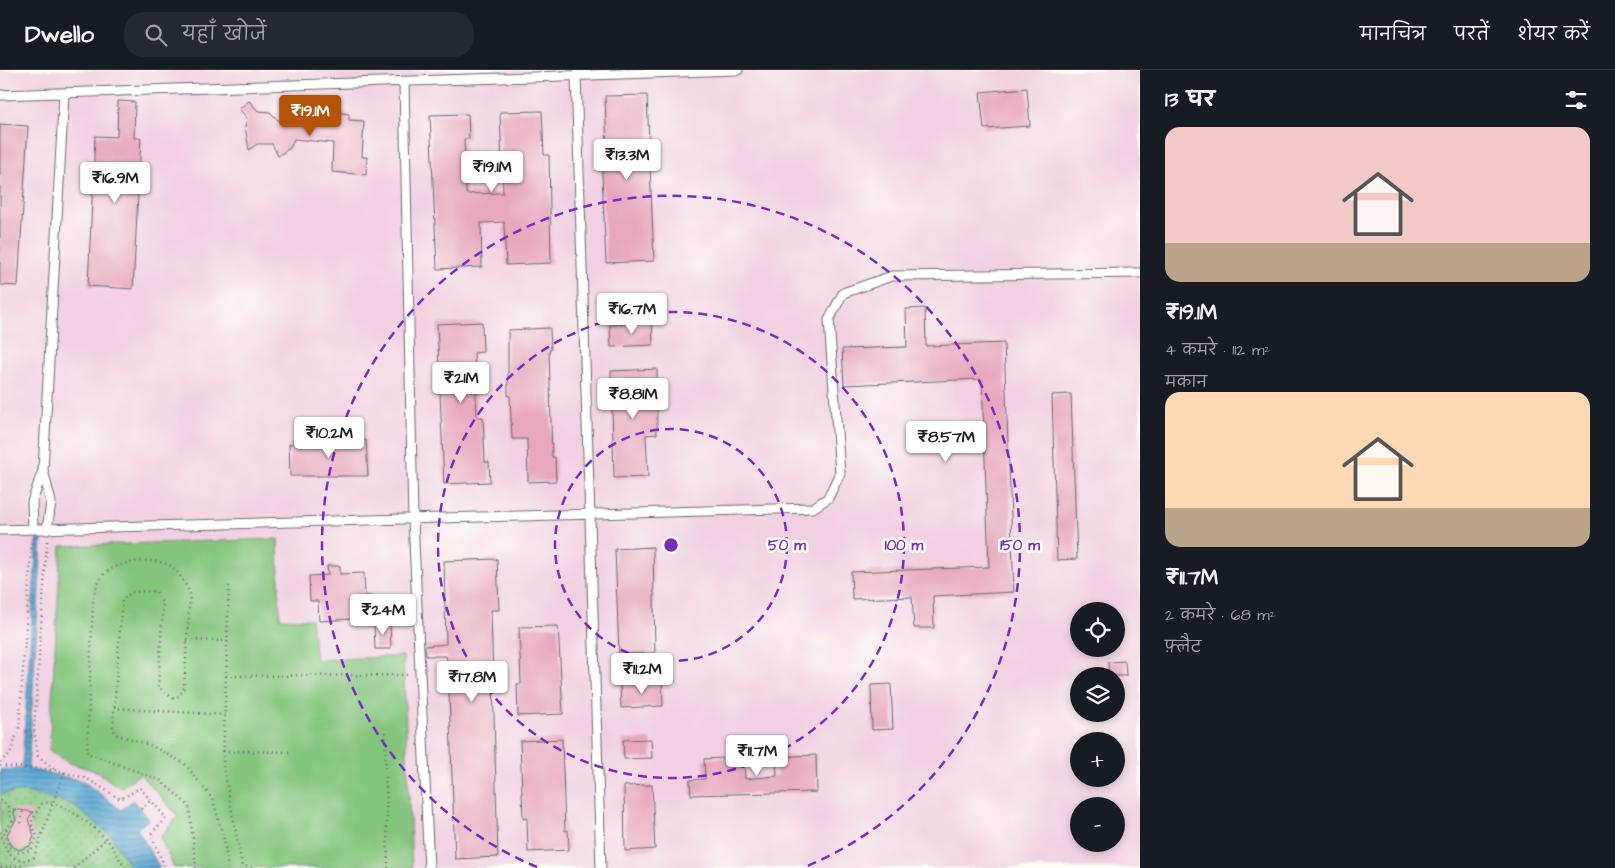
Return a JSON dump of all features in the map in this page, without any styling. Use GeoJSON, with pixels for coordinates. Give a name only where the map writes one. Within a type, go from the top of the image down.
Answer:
{"type":"FeatureCollection","features":[{"type":"Feature","properties":{"kind":"lane"},"geometry":{"type":"LineString","coordinates":[[0,95],[738,70]]}},
{"type":"Feature","properties":{"kind":"lane"},"geometry":{"type":"LineString","coordinates":[[576,75],[601,868]]}},
{"type":"Feature","properties":{"kind":"lane"},"geometry":{"type":"LineString","coordinates":[[404,81],[414,519],[429,868]]}},
{"type":"Feature","properties":{"kind":"lane"},"geometry":{"type":"LineString","coordinates":[[33,529],[32,502],[42,470],[64,93]]}},
{"type":"Feature","properties":{"kind":"lane"},"geometry":{"type":"LineString","coordinates":[[0,530],[813,508],[828,498],[840,473],[829,320],[843,293],[892,276],[1140,273]]}},
{"type":"Feature","properties":{"kind":"lane"},"geometry":{"type":"LineString","coordinates":[[42,470],[51,502],[47,530]]}},
{"type":"Feature","properties":{"kind":"path"},"geometry":{"type":"LineString","coordinates":[[0,764],[10,754],[19,728],[33,529]]}},
{"type":"Feature","properties":{"kind":"path"},"geometry":{"type":"LineString","coordinates":[[47,530],[35,736],[38,756],[54,770]]}},
{"type":"Feature","properties":{"kind":"path"},"geometry":{"type":"LineString","coordinates":[[196,868],[189,806],[160,780],[87,753],[93,601],[96,587],[106,573],[121,565],[159,561],[171,566],[185,583],[190,593],[184,688],[179,696],[173,698],[158,687],[163,605],[160,596],[156,592],[132,592],[122,600],[113,726],[115,734],[150,745],[185,764],[213,800],[224,838],[228,868]]}},
{"type":"Feature","properties":{"kind":"path"},"geometry":{"type":"LineString","coordinates":[[229,586],[223,764],[242,865],[252,868]]}},
{"type":"Feature","properties":{"kind":"path"},"geometry":{"type":"LineString","coordinates":[[187,640],[227,641]]}},
{"type":"Feature","properties":{"kind":"path"},"geometry":{"type":"LineString","coordinates":[[226,676],[420,675]]}},
{"type":"Feature","properties":{"kind":"path"},"geometry":{"type":"LineString","coordinates":[[114,708],[224,715]]}},
{"type":"Feature","properties":{"kind":"path"},"geometry":{"type":"LineString","coordinates":[[385,732],[388,868]]}},
{"type":"Feature","properties":{"kind":"path"},"geometry":{"type":"LineString","coordinates":[[223,751],[293,752]]}},
{"type":"Feature","properties":{"kind":"path"},"geometry":{"type":"LineString","coordinates":[[0,764],[54,770],[86,778],[120,799],[140,788],[166,818],[152,834],[165,868]]}},
{"type":"Feature","properties":{"kind":"path"},"geometry":{"type":"LineString","coordinates":[[0,832],[4,850],[10,858],[19,862],[31,860],[37,853],[64,772]]}},
{"type":"Feature","properties":{"kind":"path"},"geometry":{"type":"LineString","coordinates":[[141,809],[151,800]]}},
{"type":"Feature","properties":{"kind":"path"},"geometry":{"type":"LineString","coordinates":[[0,801],[7,804],[12,821],[4,833],[9,846],[19,853],[31,850],[37,836],[31,824],[41,804],[45,802],[68,809],[106,839],[124,868]]}},
{"type":"Feature","properties":{"kind":"path"},"geometry":{"type":"LineString","coordinates":[[21,823],[23,810]]}},
{"type":"Feature","properties":{"kind":"path"},"geometry":{"type":"LineString","coordinates":[[74,868],[106,839]]}},
{"type":"Feature","properties":{"kind":"path"},"geometry":{"type":"LineString","coordinates":[[1,868],[19,865],[30,868]]}},
{"type":"Feature","properties":{"kind":"shaded area"},"geometry":{"type":"Polygon","coordinates":[[[0,70],[1140,70],[1140,868],[0,868],[0,70]]]}},
{"type":"Feature","properties":{"kind":"green space"},"geometry":{"type":"Polygon","coordinates":[[[278,539],[280,618],[311,619],[316,660],[403,656],[412,868],[174,868],[160,837],[178,816],[140,774],[120,788],[98,772],[67,762],[49,750],[61,546],[278,539]]]}},
{"type":"Feature","properties":{"kind":"green space"},"geometry":{"type":"Polygon","coordinates":[[[23,791],[71,804],[110,834],[131,868],[0,868],[0,795],[23,791]]]}},
{"type":"Feature","properties":{"kind":"water"},"geometry":{"type":"Polygon","coordinates":[[[37,539],[42,540],[28,769],[83,781],[121,810],[133,800],[149,819],[137,829],[160,868],[131,868],[110,834],[71,804],[23,791],[0,795],[0,770],[22,768],[37,539]]]}},
{"type":"Feature","properties":{"kind":"building"},"geometry":{"type":"Polygon","coordinates":[[[1027,88],[1030,126],[984,129],[980,92],[1027,88]]]}},
{"type":"Feature","properties":{"kind":"building"},"geometry":{"type":"Polygon","coordinates":[[[647,95],[654,261],[606,263],[601,152],[607,152],[605,96],[647,95]]]}},
{"type":"Feature","properties":{"kind":"building"},"geometry":{"type":"Polygon","coordinates":[[[118,101],[135,102],[134,138],[141,138],[133,289],[88,286],[95,136],[117,137],[118,101]]]}},
{"type":"Feature","properties":{"kind":"building"},"geometry":{"type":"Polygon","coordinates":[[[249,101],[258,111],[270,112],[279,121],[334,126],[336,112],[349,114],[349,120],[364,121],[362,157],[367,157],[366,175],[332,172],[333,143],[294,139],[290,148],[278,156],[272,144],[257,144],[249,150],[245,127],[247,118],[239,109],[249,101]]]}},
{"type":"Feature","properties":{"kind":"building"},"geometry":{"type":"Polygon","coordinates":[[[542,111],[544,155],[549,155],[551,263],[506,265],[504,222],[481,223],[482,267],[437,269],[430,115],[468,114],[469,139],[464,139],[466,194],[503,193],[500,112],[542,111]]]}},
{"type":"Feature","properties":{"kind":"building"},"geometry":{"type":"Polygon","coordinates":[[[0,124],[28,126],[18,286],[0,285],[0,124]]]}},
{"type":"Feature","properties":{"kind":"building"},"geometry":{"type":"Polygon","coordinates":[[[925,308],[926,346],[1004,343],[1014,592],[933,596],[934,628],[914,628],[912,597],[852,599],[851,572],[989,567],[982,379],[844,385],[842,349],[907,347],[906,309],[925,308]]]}},
{"type":"Feature","properties":{"kind":"building"},"geometry":{"type":"Polygon","coordinates":[[[482,322],[483,352],[474,353],[477,417],[483,417],[485,462],[489,462],[490,482],[444,484],[437,324],[482,322]]]}},
{"type":"Feature","properties":{"kind":"building"},"geometry":{"type":"Polygon","coordinates":[[[652,323],[653,345],[611,347],[610,325],[652,323]]]}},
{"type":"Feature","properties":{"kind":"building"},"geometry":{"type":"Polygon","coordinates":[[[550,328],[552,457],[555,457],[556,481],[528,482],[527,439],[512,439],[510,396],[508,396],[508,330],[550,328]]]}},
{"type":"Feature","properties":{"kind":"building"},"geometry":{"type":"Polygon","coordinates":[[[657,369],[657,434],[646,435],[648,477],[614,478],[611,371],[657,369]]]}},
{"type":"Feature","properties":{"kind":"building"},"geometry":{"type":"Polygon","coordinates":[[[1071,394],[1077,559],[1057,560],[1052,395],[1071,394]]]}},
{"type":"Feature","properties":{"kind":"building"},"geometry":{"type":"Polygon","coordinates":[[[366,440],[368,476],[290,476],[289,444],[307,443],[307,446],[333,445],[332,441],[366,440]]]}},
{"type":"Feature","properties":{"kind":"building"},"geometry":{"type":"Polygon","coordinates":[[[653,547],[655,653],[619,654],[615,549],[653,547]]]}},
{"type":"Feature","properties":{"kind":"building"},"geometry":{"type":"Polygon","coordinates":[[[497,559],[499,610],[491,610],[498,857],[455,859],[448,665],[446,656],[426,656],[425,646],[446,644],[444,561],[497,559]]]}},
{"type":"Feature","properties":{"kind":"building"},"geometry":{"type":"Polygon","coordinates":[[[327,566],[340,566],[340,574],[364,573],[365,596],[371,596],[372,618],[319,621],[318,601],[310,601],[309,576],[328,575],[327,566]]]}},
{"type":"Feature","properties":{"kind":"building"},"geometry":{"type":"Polygon","coordinates":[[[390,623],[391,649],[375,649],[374,624],[390,623]]]}},
{"type":"Feature","properties":{"kind":"building"},"geometry":{"type":"Polygon","coordinates":[[[558,626],[563,714],[518,716],[517,684],[521,684],[519,627],[558,626]]]}},
{"type":"Feature","properties":{"kind":"building"},"geometry":{"type":"Polygon","coordinates":[[[1125,661],[1126,676],[1125,667],[1108,667],[1108,662],[1125,661]]]}},
{"type":"Feature","properties":{"kind":"building"},"geometry":{"type":"Polygon","coordinates":[[[662,682],[663,706],[621,708],[620,684],[662,682]]]}},
{"type":"Feature","properties":{"kind":"building"},"geometry":{"type":"Polygon","coordinates":[[[891,684],[893,729],[872,730],[871,685],[891,684]]]}},
{"type":"Feature","properties":{"kind":"building"},"geometry":{"type":"Polygon","coordinates":[[[562,739],[565,831],[568,830],[569,850],[528,852],[527,818],[523,819],[520,741],[562,739]]]}},
{"type":"Feature","properties":{"kind":"building"},"geometry":{"type":"Polygon","coordinates":[[[651,739],[652,758],[624,759],[623,740],[651,739]]]}},
{"type":"Feature","properties":{"kind":"building"},"geometry":{"type":"Polygon","coordinates":[[[816,755],[817,792],[691,795],[690,780],[705,779],[704,759],[744,757],[745,779],[777,776],[776,757],[816,755]]]}},
{"type":"Feature","properties":{"kind":"building"},"geometry":{"type":"Polygon","coordinates":[[[652,785],[655,849],[625,851],[624,786],[652,785]]]}},
{"type":"Feature","properties":{"kind":"building"},"geometry":{"type":"Polygon","coordinates":[[[13,809],[33,812],[28,819],[34,836],[30,846],[19,850],[10,845],[7,834],[16,820],[13,809]]]}}]}
